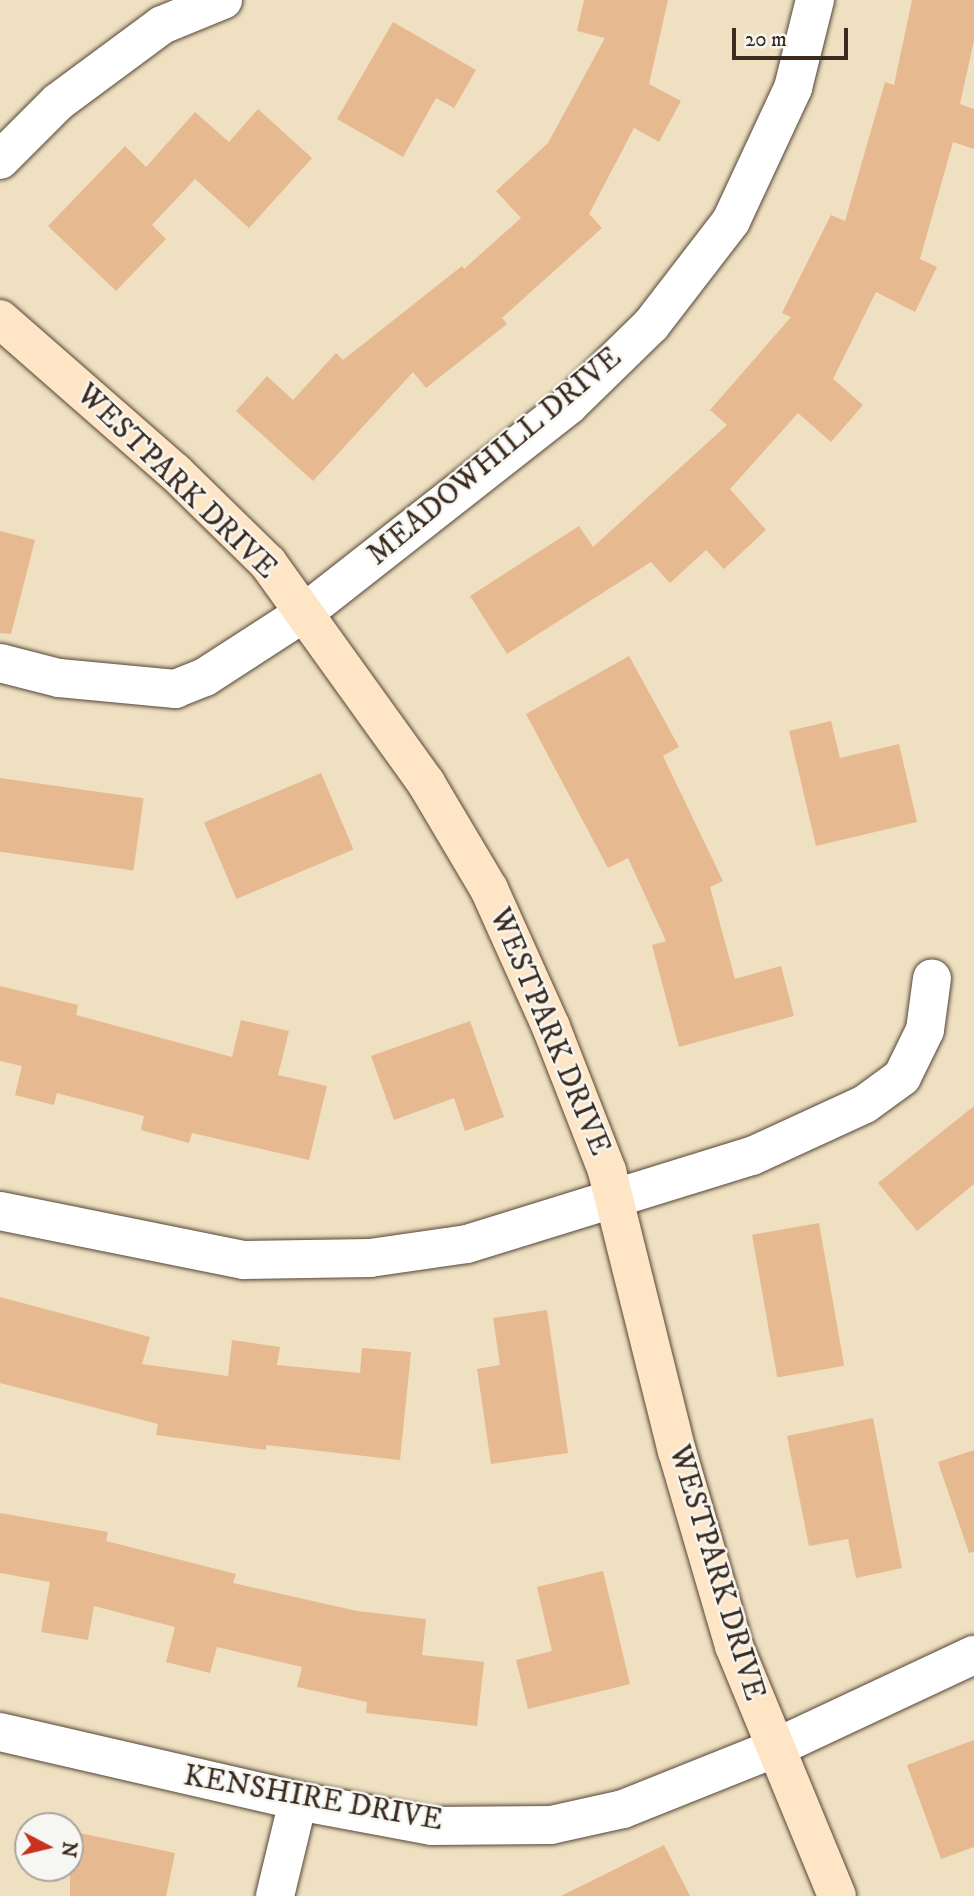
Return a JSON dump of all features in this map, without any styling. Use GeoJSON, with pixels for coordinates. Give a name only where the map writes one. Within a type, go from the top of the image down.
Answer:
{"type":"FeatureCollection","features":[{"type":"Feature","properties":{"kind":"street"},"geometry":{"type":"LineString","coordinates":[[0,160],[58,102],[162,25],[223,0]]}},
{"type":"Feature","properties":{"kind":"street","name":"MEADOWHILL DRIVE"},"geometry":{"type":"LineString","coordinates":[[0,663],[59,678],[175,689],[205,677],[304,612],[569,405],[651,326],[731,221],[793,88],[816,0]]}},
{"type":"Feature","properties":{"kind":"street","name":"WESTPARK DRIVE"},"geometry":{"type":"LineString","coordinates":[[0,319],[174,472],[268,564],[426,783],[489,889],[551,1027],[607,1171],[688,1490],[734,1646],[773,1749],[837,1896]]}},
{"type":"Feature","properties":{"kind":"street"},"geometry":{"type":"LineString","coordinates":[[0,1211],[161,1247],[272,1259],[370,1258],[467,1244],[614,1202],[752,1156],[865,1104],[902,1077],[925,1030],[932,978]]}},
{"type":"Feature","properties":{"kind":"street","name":"KENSHIRE DRIVE"},"geometry":{"type":"LineString","coordinates":[[0,1732],[298,1801],[431,1826],[551,1825],[623,1810],[773,1749],[974,1655]]}},
{"type":"Feature","properties":{"kind":"street"},"geometry":{"type":"LineString","coordinates":[[275,1896],[298,1801]]}},
{"type":"Feature","properties":{"kind":"building"},"geometry":{"type":"Polygon","coordinates":[[[584,0],[668,0],[649,84],[681,101],[659,142],[634,128],[589,214],[602,228],[502,318],[507,324],[426,388],[413,372],[313,481],[236,411],[267,376],[293,400],[336,353],[343,360],[462,266],[464,269],[521,218],[496,191],[548,143],[605,38],[577,31],[584,0]]]}},
{"type":"Feature","properties":{"kind":"building"},"geometry":{"type":"Polygon","coordinates":[[[912,0],[974,0],[974,40],[960,104],[974,109],[974,149],[953,142],[920,259],[937,267],[915,312],[876,292],[833,379],[863,405],[831,442],[798,413],[730,489],[766,530],[724,569],[706,550],[670,583],[651,562],[507,654],[470,596],[579,526],[593,547],[727,425],[710,410],[791,317],[782,313],[831,215],[845,221],[885,82],[894,85],[912,0]]]}},
{"type":"Feature","properties":{"kind":"building"},"geometry":{"type":"Polygon","coordinates":[[[393,22],[476,70],[454,108],[436,98],[403,157],[337,119],[393,22]]]}},
{"type":"Feature","properties":{"kind":"building"},"geometry":{"type":"Polygon","coordinates":[[[258,109],[312,158],[249,228],[195,179],[152,225],[166,239],[116,291],[48,226],[125,146],[146,167],[195,112],[229,142],[258,109]]]}},
{"type":"Feature","properties":{"kind":"building"},"geometry":{"type":"Polygon","coordinates":[[[0,531],[35,540],[11,634],[0,633],[0,531]]]}},
{"type":"Feature","properties":{"kind":"building"},"geometry":{"type":"Polygon","coordinates":[[[629,656],[679,747],[663,756],[723,881],[710,887],[735,979],[781,966],[794,1016],[679,1047],[652,945],[666,941],[628,858],[608,868],[526,714],[629,656]]]}},
{"type":"Feature","properties":{"kind":"building"},"geometry":{"type":"Polygon","coordinates":[[[831,721],[840,758],[899,744],[917,822],[816,846],[789,731],[831,721]]]}},
{"type":"Feature","properties":{"kind":"building"},"geometry":{"type":"Polygon","coordinates":[[[321,773],[353,849],[237,899],[204,823],[321,773]]]}},
{"type":"Feature","properties":{"kind":"building"},"geometry":{"type":"Polygon","coordinates":[[[0,778],[144,798],[133,870],[0,852],[0,778]]]}},
{"type":"Feature","properties":{"kind":"building"},"geometry":{"type":"Polygon","coordinates":[[[0,986],[78,1005],[76,1015],[232,1057],[241,1020],[289,1031],[278,1075],[327,1086],[309,1160],[192,1133],[189,1143],[141,1130],[144,1116],[57,1093],[54,1105],[15,1095],[22,1066],[0,1061],[0,986]]]}},
{"type":"Feature","properties":{"kind":"building"},"geometry":{"type":"Polygon","coordinates":[[[470,1021],[504,1117],[465,1131],[454,1098],[394,1120],[371,1056],[470,1021]]]}},
{"type":"Feature","properties":{"kind":"building"},"geometry":{"type":"Polygon","coordinates":[[[974,1106],[974,1184],[917,1231],[878,1183],[974,1106]]]}},
{"type":"Feature","properties":{"kind":"building"},"geometry":{"type":"Polygon","coordinates":[[[819,1223],[844,1366],[777,1378],[752,1235],[819,1223]]]}},
{"type":"Feature","properties":{"kind":"building"},"geometry":{"type":"Polygon","coordinates":[[[0,1297],[150,1337],[142,1364],[228,1376],[232,1340],[280,1347],[277,1365],[360,1373],[362,1348],[411,1352],[400,1460],[266,1445],[266,1450],[156,1435],[158,1424],[0,1383],[0,1297]]]}},
{"type":"Feature","properties":{"kind":"building"},"geometry":{"type":"Polygon","coordinates":[[[547,1310],[568,1453],[491,1464],[477,1369],[500,1365],[493,1318],[547,1310]]]}},
{"type":"Feature","properties":{"kind":"building"},"geometry":{"type":"Polygon","coordinates":[[[873,1418],[902,1568],[856,1578],[848,1539],[809,1546],[787,1436],[873,1418]]]}},
{"type":"Feature","properties":{"kind":"building"},"geometry":{"type":"Polygon","coordinates":[[[974,1450],[974,1552],[969,1553],[938,1462],[974,1450]]]}},
{"type":"Feature","properties":{"kind":"building"},"geometry":{"type":"Polygon","coordinates":[[[0,1513],[108,1532],[106,1541],[236,1574],[233,1583],[357,1611],[426,1619],[422,1655],[484,1662],[477,1726],[366,1713],[367,1702],[297,1687],[302,1667],[217,1647],[210,1673],[166,1662],[175,1627],[94,1606],[88,1640],[41,1632],[50,1582],[0,1573],[0,1513]]]}},
{"type":"Feature","properties":{"kind":"building"},"geometry":{"type":"Polygon","coordinates":[[[603,1571],[630,1684],[528,1709],[516,1660],[552,1651],[537,1587],[603,1571]]]}},
{"type":"Feature","properties":{"kind":"building"},"geometry":{"type":"Polygon","coordinates":[[[974,1740],[974,1847],[941,1859],[907,1765],[974,1740]]]}},
{"type":"Feature","properties":{"kind":"building"},"geometry":{"type":"Polygon","coordinates":[[[84,1834],[175,1853],[166,1896],[70,1896],[70,1882],[84,1882],[84,1834]]]}},
{"type":"Feature","properties":{"kind":"building"},"geometry":{"type":"Polygon","coordinates":[[[664,1845],[690,1896],[561,1896],[664,1845]]]}}]}
